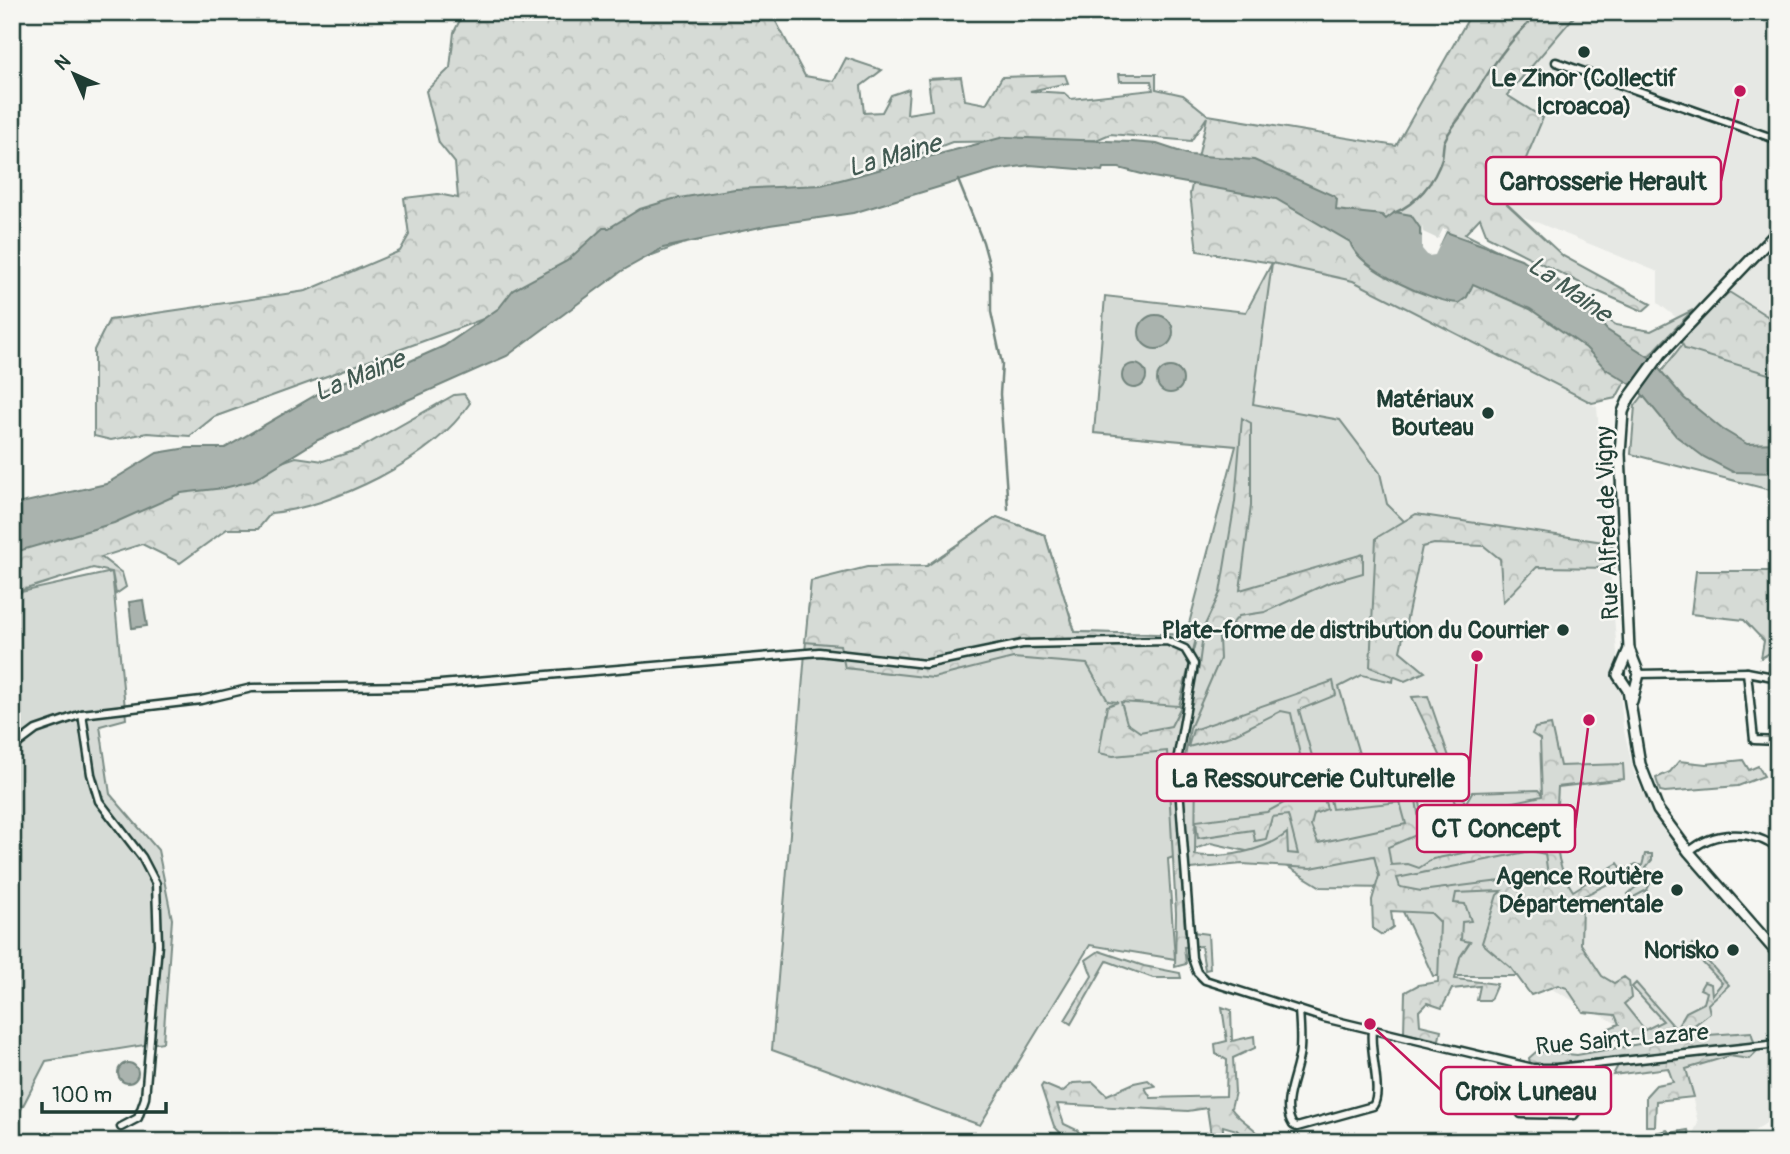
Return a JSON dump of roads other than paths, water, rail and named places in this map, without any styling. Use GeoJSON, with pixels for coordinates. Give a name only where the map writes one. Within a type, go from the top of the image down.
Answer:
{"type":"FeatureCollection","features":[{"type":"Feature","properties":{"kind":"main road","name":"Rue Alfred de Vigny"},"geometry":{"type":"LineString","coordinates":[[1637,674],[1629,649],[1620,425],[1629,398],[1661,354],[1778,231]]}},
{"type":"Feature","properties":{"kind":"main road","name":"Rue Alfred de Vigny"},"geometry":{"type":"LineString","coordinates":[[1623,684],[1618,676],[1629,649]]}},
{"type":"Feature","properties":{"kind":"main road"},"geometry":{"type":"LineString","coordinates":[[1623,666],[1637,674]]}},
{"type":"Feature","properties":{"kind":"main road"},"geometry":{"type":"LineString","coordinates":[[1637,674],[1632,685],[1623,684],[1631,703],[1638,755],[1648,789],[1664,820],[1689,852],[1778,954]]}},
{"type":"Feature","properties":{"kind":"main road"},"geometry":{"type":"LineString","coordinates":[[1631,703],[1637,674]]}},
{"type":"Feature","properties":{"kind":"street"},"geometry":{"type":"LineString","coordinates":[[1556,61],[1778,140]]}},
{"type":"Feature","properties":{"kind":"street","name":"Rue Saint-Lazare"},"geometry":{"type":"LineString","coordinates":[[82,714],[187,702],[265,687],[416,687],[820,652],[925,664],[1022,644],[1167,641],[1185,649],[1192,655],[1194,664],[1177,761],[1194,965],[1200,976],[1220,987],[1372,1031],[1533,1068],[1558,1068],[1778,1044]]}},
{"type":"Feature","properties":{"kind":"street"},"geometry":{"type":"LineString","coordinates":[[1637,674],[1747,672],[1778,678]]}},
{"type":"Feature","properties":{"kind":"street"},"geometry":{"type":"LineString","coordinates":[[1747,672],[1754,740],[1778,741]]}},
{"type":"Feature","properties":{"kind":"street"},"geometry":{"type":"LineString","coordinates":[[12,748],[36,730],[82,714],[91,774],[99,801],[142,857],[156,884],[158,944],[145,1098],[138,1118],[121,1127]]}},
{"type":"Feature","properties":{"kind":"street"},"geometry":{"type":"LineString","coordinates":[[1689,852],[1706,838],[1745,834],[1765,839],[1778,849]]}},
{"type":"Feature","properties":{"kind":"street"},"geometry":{"type":"LineString","coordinates":[[1299,1010],[1300,1051],[1292,1081],[1289,1114],[1293,1125],[1297,1127],[1373,1106],[1377,1095],[1370,1042],[1372,1031]]}},
{"type":"Feature","properties":{"kind":"street"},"geometry":{"type":"LineString","coordinates":[[1521,1114],[1574,1115],[1577,1111],[1558,1068]]}},
{"type":"Feature","properties":{"kind":"waterway"},"geometry":{"type":"LineString","coordinates":[[1394,213],[1410,204],[1430,184],[1439,167],[1444,142],[1449,133],[1499,58],[1518,34],[1541,12]]}},
{"type":"Feature","properties":{"kind":"waterway"},"geometry":{"type":"LineString","coordinates":[[958,180],[983,242],[991,271],[991,312],[1002,364],[1000,394],[1008,509]]}},
{"type":"Feature","properties":{"kind":"place","name":"Le Zinor (Collectif Icroacoa)"},"geometry":{"type":"Point","coordinates":[1584,52]}},
{"type":"Feature","properties":{"kind":"place","name":"Carrosserie Herault"},"geometry":{"type":"Point","coordinates":[1740,91]}},
{"type":"Feature","properties":{"kind":"place","name":"Matériaux Bouteau"},"geometry":{"type":"Point","coordinates":[1488,413]}},
{"type":"Feature","properties":{"kind":"place","name":"Plate-forme de distribution du Courrier"},"geometry":{"type":"Point","coordinates":[1563,630]}},
{"type":"Feature","properties":{"kind":"place","name":"La Ressourcerie Culturelle"},"geometry":{"type":"Point","coordinates":[1477,656]}},
{"type":"Feature","properties":{"kind":"place","name":"CT Concept"},"geometry":{"type":"Point","coordinates":[1589,720]}},
{"type":"Feature","properties":{"kind":"place","name":"Agence Routière Départementale"},"geometry":{"type":"Point","coordinates":[1677,890]}},
{"type":"Feature","properties":{"kind":"place","name":"Norisko"},"geometry":{"type":"Point","coordinates":[1733,950]}},
{"type":"Feature","properties":{"kind":"place","name":"Croix Luneau"},"geometry":{"type":"Point","coordinates":[1370,1024]}},
{"type":"Feature","properties":{"kind":"water label","name":"La Maine"},"geometry":{"type":"Point","coordinates":[894,155]}},
{"type":"Feature","properties":{"kind":"water label","name":"La Maine"},"geometry":{"type":"Point","coordinates":[1570,289]}},
{"type":"Feature","properties":{"kind":"water label","name":"La Maine"},"geometry":{"type":"Point","coordinates":[359,375]}}]}
